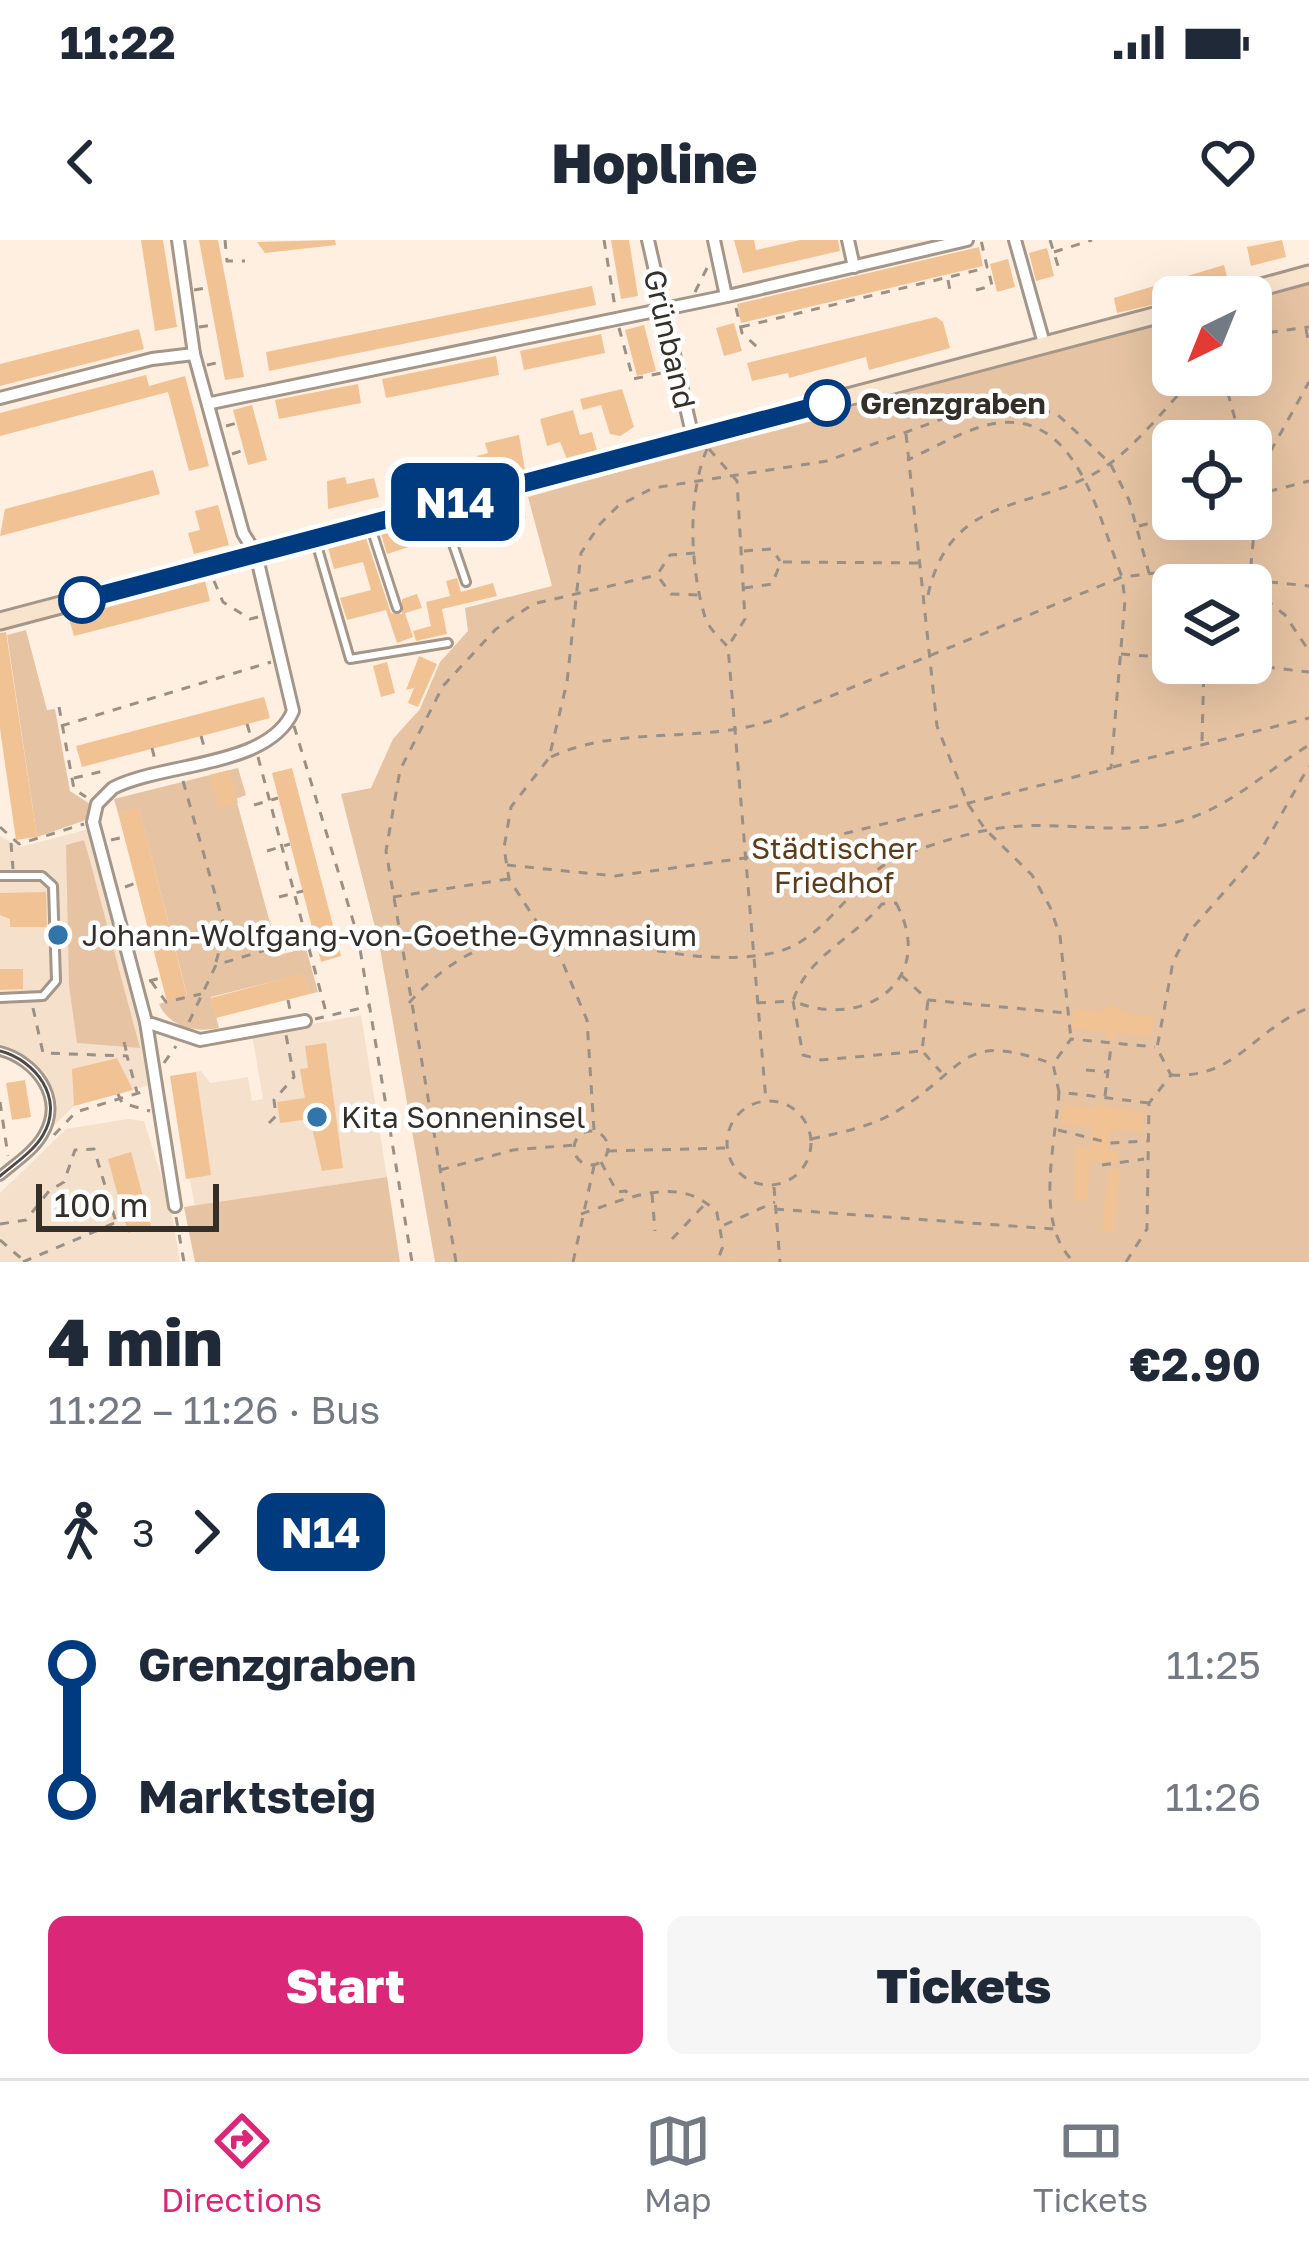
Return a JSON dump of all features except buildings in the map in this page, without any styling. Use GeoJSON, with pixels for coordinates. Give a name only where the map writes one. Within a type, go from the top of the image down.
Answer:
{"type":"FeatureCollection","features":[{"type":"Feature","properties":{"kind":"street"},"geometry":{"type":"LineString","coordinates":[[175,1206],[152,1084],[146,1022],[93,822],[98,805],[113,788],[255,748],[288,723],[294,701],[256,554],[244,533],[197,360],[178,240]]}},
{"type":"Feature","properties":{"kind":"street","name":"Grünband"},"geometry":{"type":"LineString","coordinates":[[648,240],[693,438]]}},
{"type":"Feature","properties":{"kind":"street"},"geometry":{"type":"LineString","coordinates":[[848,240],[854,267]]}},
{"type":"Feature","properties":{"kind":"street"},"geometry":{"type":"LineString","coordinates":[[211,403],[729,296],[967,240]]}},
{"type":"Feature","properties":{"kind":"street"},"geometry":{"type":"LineString","coordinates":[[1015,240],[1046,347]]}},
{"type":"Feature","properties":{"kind":"street"},"geometry":{"type":"LineString","coordinates":[[715,245],[729,296]]}},
{"type":"Feature","properties":{"kind":"street"},"geometry":{"type":"LineString","coordinates":[[1272,284],[1309,274]]}},
{"type":"Feature","properties":{"kind":"street"},"geometry":{"type":"LineString","coordinates":[[0,622],[1152,317]]}},
{"type":"Feature","properties":{"kind":"street"},"geometry":{"type":"LineString","coordinates":[[0,398],[152,359],[197,360]]}},
{"type":"Feature","properties":{"kind":"street"},"geometry":{"type":"LineString","coordinates":[[146,1022],[183,1038],[211,1039],[304,1021]]}},
{"type":"Feature","properties":{"kind":"lane"},"geometry":{"type":"LineString","coordinates":[[440,506],[466,582]]}},
{"type":"Feature","properties":{"kind":"lane"},"geometry":{"type":"LineString","coordinates":[[370,524],[397,608]]}},
{"type":"Feature","properties":{"kind":"lane"},"geometry":{"type":"LineString","coordinates":[[315,538],[350,659],[448,643]]}},
{"type":"Feature","properties":{"kind":"lane"},"geometry":{"type":"LineString","coordinates":[[0,876],[42,876],[53,886],[56,981],[43,996],[0,998]]}},
{"type":"Feature","properties":{"kind":"lane"},"geometry":{"type":"LineString","coordinates":[[0,1052],[19,1057],[37,1072],[50,1108],[43,1136],[0,1176]]}},
{"type":"Feature","properties":{"kind":"path"},"geometry":{"type":"LineString","coordinates":[[225,240],[227,261],[244,261]]}},
{"type":"Feature","properties":{"kind":"path"},"geometry":{"type":"LineString","coordinates":[[604,240],[615,306]]}},
{"type":"Feature","properties":{"kind":"path"},"geometry":{"type":"LineString","coordinates":[[976,290],[992,286],[981,240]]}},
{"type":"Feature","properties":{"kind":"path"},"geometry":{"type":"LineString","coordinates":[[1050,240],[1059,269]]}},
{"type":"Feature","properties":{"kind":"path"},"geometry":{"type":"LineString","coordinates":[[1054,252],[1091,240],[1093,249]]}},
{"type":"Feature","properties":{"kind":"path"},"geometry":{"type":"LineString","coordinates":[[689,304],[715,245]]}},
{"type":"Feature","properties":{"kind":"path"},"geometry":{"type":"LineString","coordinates":[[740,327],[987,267]]}},
{"type":"Feature","properties":{"kind":"path"},"geometry":{"type":"LineString","coordinates":[[948,278],[951,296]]}},
{"type":"Feature","properties":{"kind":"path"},"geometry":{"type":"LineString","coordinates":[[729,296],[740,327],[757,347]]}},
{"type":"Feature","properties":{"kind":"path"},"geometry":{"type":"LineString","coordinates":[[1272,332],[1307,327],[1309,345]]}},
{"type":"Feature","properties":{"kind":"path"},"geometry":{"type":"LineString","coordinates":[[621,334],[633,379],[674,370]]}},
{"type":"Feature","properties":{"kind":"path"},"geometry":{"type":"LineString","coordinates":[[197,360],[221,362]]}},
{"type":"Feature","properties":{"kind":"path"},"geometry":{"type":"LineString","coordinates":[[1272,446],[1309,382]]}},
{"type":"Feature","properties":{"kind":"path"},"geometry":{"type":"LineString","coordinates":[[926,602],[934,566],[956,533],[995,509],[1111,463],[1176,396]]}},
{"type":"Feature","properties":{"kind":"path"},"geometry":{"type":"LineString","coordinates":[[594,1130],[593,1044],[587,1020],[505,865],[511,807],[549,758],[567,682],[580,553],[618,506],[652,488],[827,461],[986,404],[1022,403],[1058,415],[1111,463],[1137,526],[1149,573]]}},
{"type":"Feature","properties":{"kind":"path"},"geometry":{"type":"LineString","coordinates":[[218,428],[237,423]]}},
{"type":"Feature","properties":{"kind":"path"},"geometry":{"type":"LineString","coordinates":[[908,460],[980,427],[1013,424],[1057,438],[1082,476],[1122,577],[1111,768]]}},
{"type":"Feature","properties":{"kind":"path"},"geometry":{"type":"LineString","coordinates":[[906,434],[937,726],[968,804],[985,829],[1032,875],[1060,936],[1071,1039],[1053,1064],[1059,1092],[1054,1229],[1074,1262]]}},
{"type":"Feature","properties":{"kind":"path"},"geometry":{"type":"LineString","coordinates":[[728,647],[706,622],[702,595],[694,478],[707,447],[735,474],[742,551],[745,619],[728,647],[750,956],[766,1101]]}},
{"type":"Feature","properties":{"kind":"path"},"geometry":{"type":"LineString","coordinates":[[1272,490],[1309,481]]}},
{"type":"Feature","properties":{"kind":"path"},"geometry":{"type":"LineString","coordinates":[[506,522],[525,517]]}},
{"type":"Feature","properties":{"kind":"path"},"geometry":{"type":"LineString","coordinates":[[1137,526],[1152,522]]}},
{"type":"Feature","properties":{"kind":"path"},"geometry":{"type":"LineString","coordinates":[[742,551],[772,549],[781,562]]}},
{"type":"Feature","properties":{"kind":"path"},"geometry":{"type":"LineString","coordinates":[[456,1262],[392,897],[386,851],[390,803],[424,716],[462,662],[496,629],[533,604],[657,575],[670,555],[698,553]]}},
{"type":"Feature","properties":{"kind":"path"},"geometry":{"type":"LineString","coordinates":[[781,562],[921,563]]}},
{"type":"Feature","properties":{"kind":"path"},"geometry":{"type":"LineString","coordinates":[[744,588],[772,584],[781,562]]}},
{"type":"Feature","properties":{"kind":"path"},"geometry":{"type":"LineString","coordinates":[[208,566],[223,602],[250,619],[271,615]]}},
{"type":"Feature","properties":{"kind":"path"},"geometry":{"type":"LineString","coordinates":[[549,758],[623,739],[735,732],[1122,577],[1152,573]]}},
{"type":"Feature","properties":{"kind":"path"},"geometry":{"type":"LineString","coordinates":[[657,575],[671,594],[702,595]]}},
{"type":"Feature","properties":{"kind":"path"},"geometry":{"type":"LineString","coordinates":[[1272,585],[1309,586]]}},
{"type":"Feature","properties":{"kind":"path"},"geometry":{"type":"LineString","coordinates":[[1272,604],[1309,651]]}},
{"type":"Feature","properties":{"kind":"path"},"geometry":{"type":"LineString","coordinates":[[1121,654],[1152,656]]}},
{"type":"Feature","properties":{"kind":"path"},"geometry":{"type":"LineString","coordinates":[[61,726],[284,658]]}},
{"type":"Feature","properties":{"kind":"path"},"geometry":{"type":"LineString","coordinates":[[1272,667],[1309,671]]}},
{"type":"Feature","properties":{"kind":"path"},"geometry":{"type":"LineString","coordinates":[[1202,743],[1203,684]]}},
{"type":"Feature","properties":{"kind":"path"},"geometry":{"type":"LineString","coordinates":[[59,707],[74,789],[98,805]]}},
{"type":"Feature","properties":{"kind":"path"},"geometry":{"type":"LineString","coordinates":[[505,865],[615,876],[745,858],[1309,718]]}},
{"type":"Feature","properties":{"kind":"path"},"geometry":{"type":"LineString","coordinates":[[288,723],[295,727],[358,937],[412,1262]]}},
{"type":"Feature","properties":{"kind":"path"},"geometry":{"type":"LineString","coordinates":[[201,736],[208,760]]}},
{"type":"Feature","properties":{"kind":"path"},"geometry":{"type":"LineString","coordinates":[[409,1003],[446,966],[544,932],[703,958],[780,951],[820,927],[881,866],[985,829],[1179,822],[1221,804],[1309,745]]}},
{"type":"Feature","properties":{"kind":"path"},"geometry":{"type":"LineString","coordinates":[[152,748],[158,773]]}},
{"type":"Feature","properties":{"kind":"path"},"geometry":{"type":"LineString","coordinates":[[255,748],[327,1016],[372,1006]]}},
{"type":"Feature","properties":{"kind":"path"},"geometry":{"type":"LineString","coordinates":[[106,760],[113,788]]}},
{"type":"Feature","properties":{"kind":"path"},"geometry":{"type":"LineString","coordinates":[[1171,1075],[1157,1048],[1165,989],[1180,947],[1261,850],[1309,766]]}},
{"type":"Feature","properties":{"kind":"path"},"geometry":{"type":"LineString","coordinates":[[44,1146],[76,1112],[137,1094],[152,1084],[183,1038],[216,965],[226,928],[179,767]]}},
{"type":"Feature","properties":{"kind":"path"},"geometry":{"type":"LineString","coordinates":[[72,778],[108,770]]}},
{"type":"Feature","properties":{"kind":"path"},"geometry":{"type":"LineString","coordinates":[[254,805],[278,798]]}},
{"type":"Feature","properties":{"kind":"path"},"geometry":{"type":"LineString","coordinates":[[0,827],[19,844],[93,822]]}},
{"type":"Feature","properties":{"kind":"path"},"geometry":{"type":"LineString","coordinates":[[111,841],[124,837]]}},
{"type":"Feature","properties":{"kind":"path"},"geometry":{"type":"LineString","coordinates":[[11,840],[14,877]]}},
{"type":"Feature","properties":{"kind":"path"},"geometry":{"type":"LineString","coordinates":[[266,851],[290,844]]}},
{"type":"Feature","properties":{"kind":"path"},"geometry":{"type":"LineString","coordinates":[[392,897],[509,879]]}},
{"type":"Feature","properties":{"kind":"path"},"geometry":{"type":"LineString","coordinates":[[123,887],[136,883]]}},
{"type":"Feature","properties":{"kind":"path"},"geometry":{"type":"LineString","coordinates":[[279,897],[302,891]]}},
{"type":"Feature","properties":{"kind":"path"},"geometry":{"type":"LineString","coordinates":[[755,1003],[793,1001],[819,1010],[852,1012],[876,1002],[901,975],[909,943],[906,922],[896,903],[888,902],[863,929],[810,965],[793,1001],[798,1045],[811,1059],[922,1052]]}},
{"type":"Feature","properties":{"kind":"path"},"geometry":{"type":"LineString","coordinates":[[226,928],[269,949]]}},
{"type":"Feature","properties":{"kind":"path"},"geometry":{"type":"LineString","coordinates":[[135,934],[149,931]]}},
{"type":"Feature","properties":{"kind":"path"},"geometry":{"type":"LineString","coordinates":[[216,965],[315,938]]}},
{"type":"Feature","properties":{"kind":"path"},"geometry":{"type":"LineString","coordinates":[[901,975],[928,1000],[1068,1013]]}},
{"type":"Feature","properties":{"kind":"path"},"geometry":{"type":"LineString","coordinates":[[161,978],[149,981],[166,1002],[202,993]]}},
{"type":"Feature","properties":{"kind":"path"},"geometry":{"type":"LineString","coordinates":[[32,998],[38,1045],[47,1056],[127,1056]]}},
{"type":"Feature","properties":{"kind":"path"},"geometry":{"type":"LineString","coordinates":[[928,1000],[922,1052],[943,1075]]}},
{"type":"Feature","properties":{"kind":"path"},"geometry":{"type":"LineString","coordinates":[[1171,1075],[1201,1077],[1224,1067],[1279,1022],[1309,1008]]}},
{"type":"Feature","properties":{"kind":"path"},"geometry":{"type":"LineString","coordinates":[[269,1124],[276,1116],[274,1100],[294,1076],[285,1025]]}},
{"type":"Feature","properties":{"kind":"path"},"geometry":{"type":"LineString","coordinates":[[1094,1041],[1095,1032]]}},
{"type":"Feature","properties":{"kind":"path"},"geometry":{"type":"LineString","coordinates":[[1130,1045],[1131,1036]]}},
{"type":"Feature","properties":{"kind":"path"},"geometry":{"type":"LineString","coordinates":[[1071,1039],[1157,1048]]}},
{"type":"Feature","properties":{"kind":"path"},"geometry":{"type":"LineString","coordinates":[[124,1042],[137,1094]]}},
{"type":"Feature","properties":{"kind":"path"},"geometry":{"type":"LineString","coordinates":[[1105,1098],[1112,1043]]}},
{"type":"Feature","properties":{"kind":"path"},"geometry":{"type":"LineString","coordinates":[[811,1139],[876,1123],[971,1054],[1006,1048],[1053,1064]]}},
{"type":"Feature","properties":{"kind":"path"},"geometry":{"type":"LineString","coordinates":[[1086,1070],[1108,1072]]}},
{"type":"Feature","properties":{"kind":"path"},"geometry":{"type":"LineString","coordinates":[[1126,1262],[1147,1229],[1149,1103],[1171,1075]]}},
{"type":"Feature","properties":{"kind":"path"},"geometry":{"type":"LineString","coordinates":[[294,1076],[301,1076]]}},
{"type":"Feature","properties":{"kind":"path"},"geometry":{"type":"LineString","coordinates":[[1059,1092],[1149,1103]]}},
{"type":"Feature","properties":{"kind":"path"},"geometry":{"type":"LineString","coordinates":[[118,1096],[158,1113]]}},
{"type":"Feature","properties":{"kind":"path"},"geometry":{"type":"LineString","coordinates":[[766,1101],[791,1107],[811,1139],[806,1164],[774,1185],[749,1180],[731,1160],[728,1148],[733,1122],[753,1104],[766,1101]]}},
{"type":"Feature","properties":{"kind":"path"},"geometry":{"type":"LineString","coordinates":[[0,1102],[8,1157]]}},
{"type":"Feature","properties":{"kind":"path"},"geometry":{"type":"LineString","coordinates":[[1057,1129],[1110,1143],[1148,1141]]}},
{"type":"Feature","properties":{"kind":"path"},"geometry":{"type":"LineString","coordinates":[[573,1262],[581,1214],[598,1163],[608,1150],[607,1140],[594,1130],[583,1132],[574,1145]]}},
{"type":"Feature","properties":{"kind":"path"},"geometry":{"type":"LineString","coordinates":[[439,1170],[513,1150],[574,1145]]}},
{"type":"Feature","properties":{"kind":"path"},"geometry":{"type":"LineString","coordinates":[[574,1145],[579,1160],[598,1163],[617,1192],[626,1191],[629,1198]]}},
{"type":"Feature","properties":{"kind":"path"},"geometry":{"type":"LineString","coordinates":[[608,1150],[728,1148]]}},
{"type":"Feature","properties":{"kind":"path"},"geometry":{"type":"LineString","coordinates":[[0,1224],[30,1216],[49,1191],[64,1182],[75,1150],[94,1149],[116,1222]]}},
{"type":"Feature","properties":{"kind":"path"},"geometry":{"type":"LineString","coordinates":[[1102,1165],[1146,1159]]}},
{"type":"Feature","properties":{"kind":"path"},"geometry":{"type":"LineString","coordinates":[[774,1185],[780,1262]]}},
{"type":"Feature","properties":{"kind":"path"},"geometry":{"type":"LineString","coordinates":[[581,1214],[652,1192],[685,1192],[707,1202],[722,1226],[717,1262]]}},
{"type":"Feature","properties":{"kind":"path"},"geometry":{"type":"LineString","coordinates":[[652,1192],[655,1231]]}},
{"type":"Feature","properties":{"kind":"path"},"geometry":{"type":"LineString","coordinates":[[671,1239],[707,1202]]}},
{"type":"Feature","properties":{"kind":"path"},"geometry":{"type":"LineString","coordinates":[[722,1226],[775,1202]]}},
{"type":"Feature","properties":{"kind":"path"},"geometry":{"type":"LineString","coordinates":[[175,1206],[184,1262]]}},
{"type":"Feature","properties":{"kind":"path"},"geometry":{"type":"LineString","coordinates":[[776,1209],[1054,1229]]}},
{"type":"Feature","properties":{"kind":"path"},"geometry":{"type":"LineString","coordinates":[[0,1240],[24,1262],[124,1219]]}},
{"type":"Feature","properties":{"kind":"shaded area","name":"Johann-Wolfgang-von-Goethe-Gymnasium"},"geometry":{"type":"Polygon","coordinates":[[[89,829],[140,1022],[147,1086],[133,1090],[116,1058],[73,1069],[74,1106],[51,1128],[54,1105],[45,1076],[29,1058],[0,1044],[0,836],[20,847],[89,829]]]}},
{"type":"Feature","properties":{"kind":"shaded area","name":"Kita Sonneninsel"},"geometry":{"type":"Polygon","coordinates":[[[361,1015],[387,1177],[195,1206],[170,1076],[201,1071],[210,1083],[248,1077],[252,1101],[263,1099],[252,1035],[361,1015]]]}},
{"type":"Feature","properties":{"kind":"shaded area"},"geometry":{"type":"Polygon","coordinates":[[[128,1119],[144,1121],[170,1204],[180,1262],[0,1262],[0,1193],[66,1129],[128,1119]]]}},
{"type":"Feature","properties":{"kind":"green space","name":"Städtischer Friedhof"},"geometry":{"type":"Polygon","coordinates":[[[1309,281],[1309,1262],[435,1262],[379,943],[341,794],[371,788],[393,739],[420,709],[440,662],[468,631],[465,608],[552,586],[528,497],[1152,324],[1152,396],[1272,396],[1272,291],[1309,281]]]}},
{"type":"Feature","properties":{"kind":"green space"},"geometry":{"type":"Polygon","coordinates":[[[26,630],[47,710],[55,709],[70,791],[90,804],[86,820],[37,837],[7,635],[26,630]]]}},
{"type":"Feature","properties":{"kind":"green space"},"geometry":{"type":"Polygon","coordinates":[[[238,768],[246,795],[236,799],[279,955],[306,948],[318,992],[310,994],[304,974],[211,997],[219,1028],[192,1029],[169,1018],[159,1004],[187,995],[139,809],[118,813],[114,799],[238,768]]]}},
{"type":"Feature","properties":{"kind":"green space"},"geometry":{"type":"Polygon","coordinates":[[[84,840],[140,1048],[77,1043],[69,986],[66,845],[84,840]]]}},
{"type":"Feature","properties":{"kind":"green space"},"geometry":{"type":"Polygon","coordinates":[[[387,1177],[400,1262],[195,1262],[184,1207],[387,1177]]]}},
{"type":"Feature","properties":{"kind":"tram line"},"geometry":{"type":"LineString","coordinates":[[0,1051],[35,1072],[50,1108],[39,1141],[0,1176]]}},
{"type":"Feature","properties":{"kind":"bus line","name":"N14"},"geometry":{"type":"LineString","coordinates":[[82,600],[827,403]]}},
{"type":"Feature","properties":{"kind":"place","name":"Grenzgraben"},"geometry":{"type":"Point","coordinates":[827,403]}},
{"type":"Feature","properties":{"kind":"place","name":"Johann-Wolfgang-von-Goethe-Gymnasium"},"geometry":{"type":"Point","coordinates":[58,935]}},
{"type":"Feature","properties":{"kind":"place","name":"Kita Sonneninsel"},"geometry":{"type":"Point","coordinates":[317,1117]}}]}
